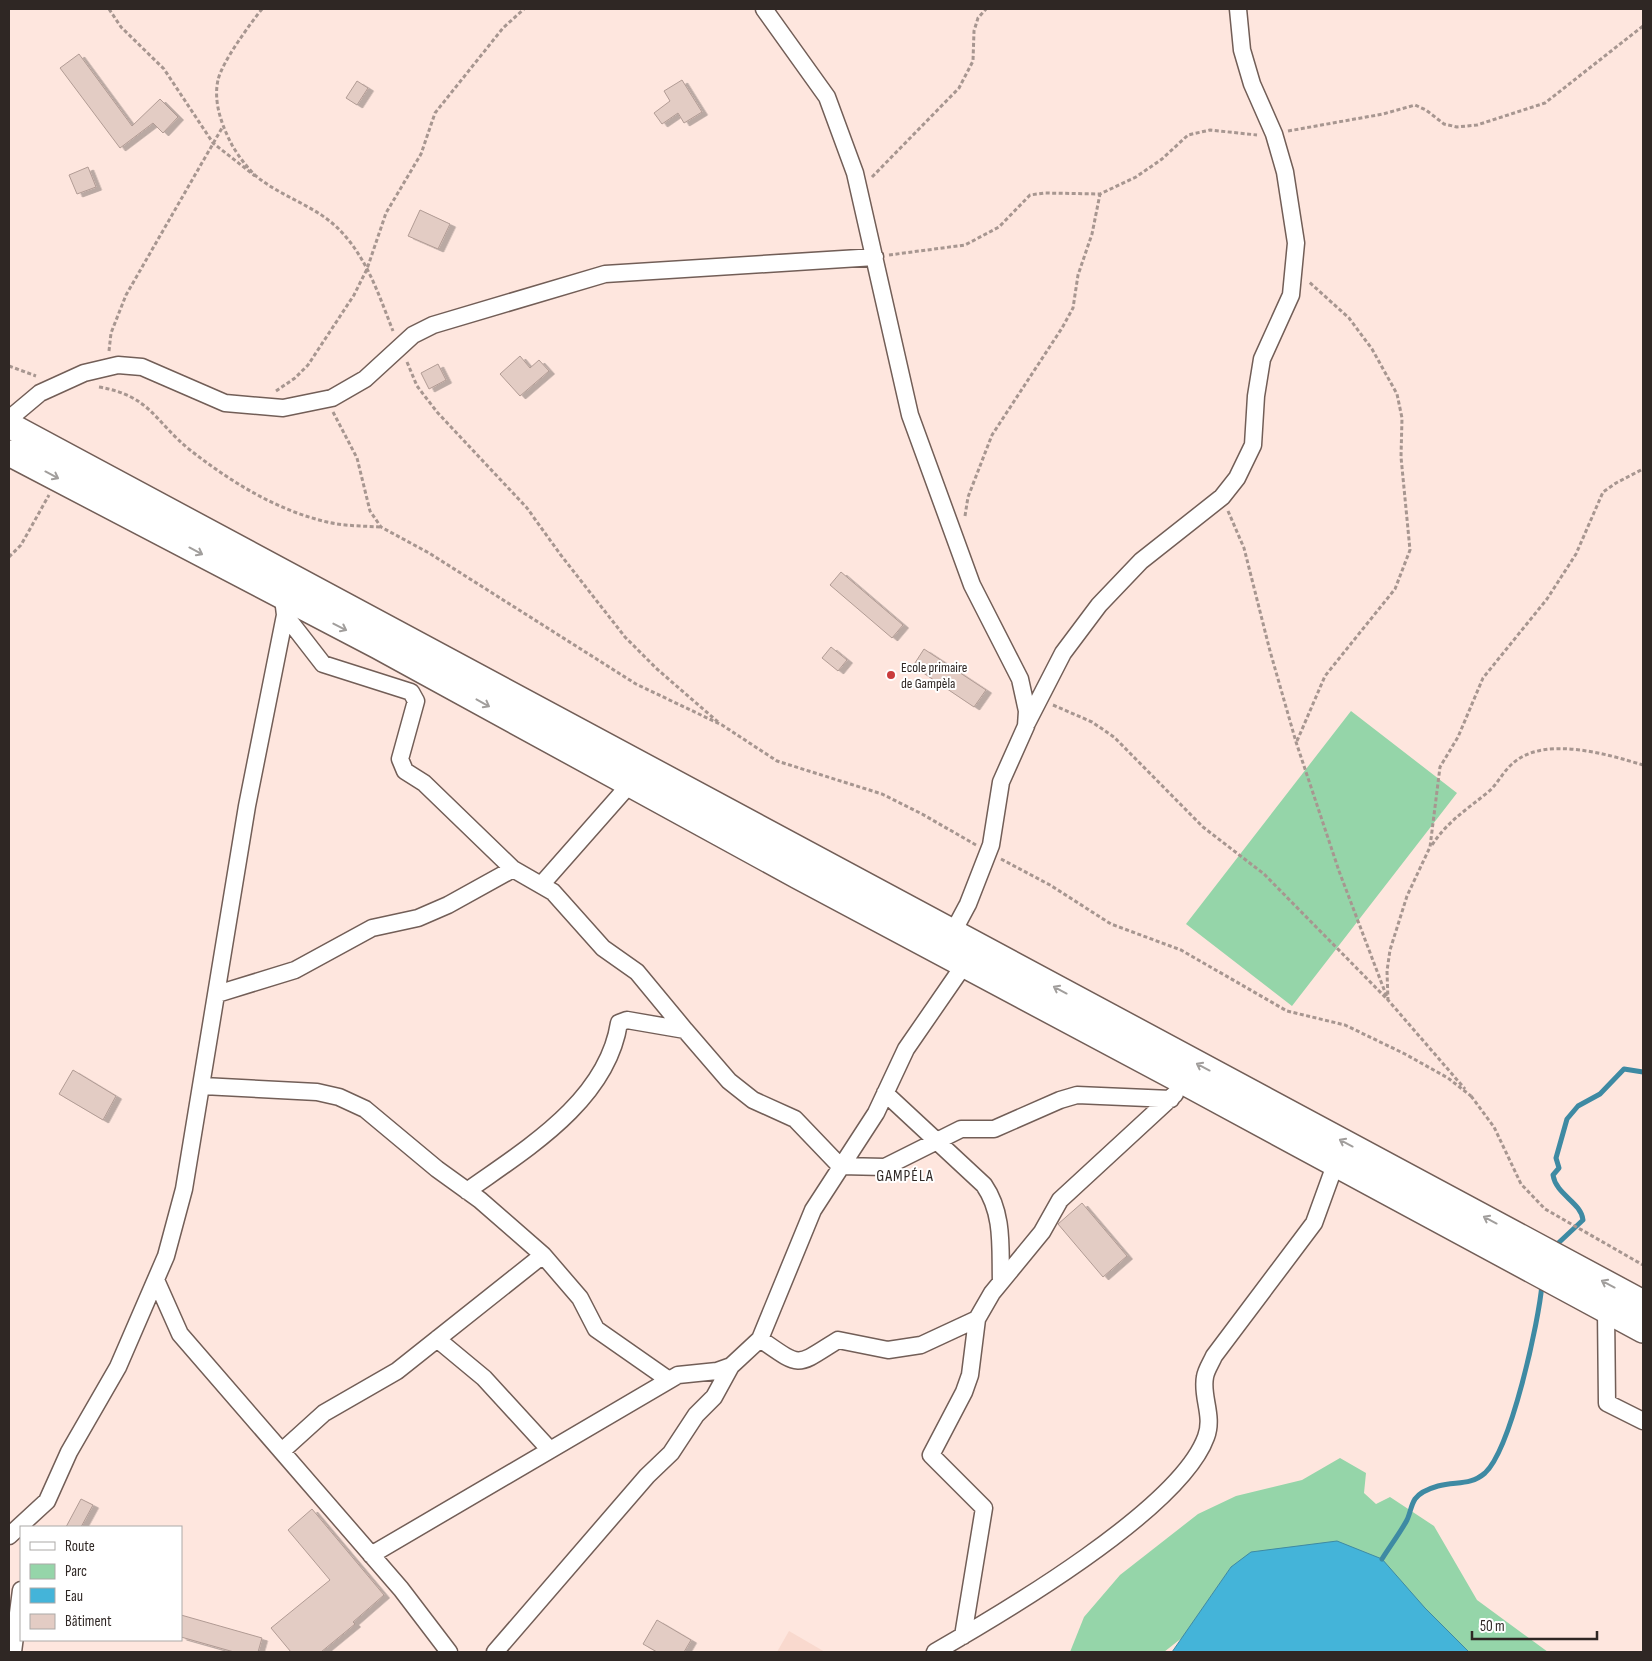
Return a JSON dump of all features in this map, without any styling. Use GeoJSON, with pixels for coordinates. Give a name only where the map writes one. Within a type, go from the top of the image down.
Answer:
{"type":"FeatureCollection","features":[{"type":"Feature","properties":{"kind":"highway"},"geometry":{"type":"LineString","coordinates":[[9,425],[1643,1303]]}},
{"type":"Feature","properties":{"kind":"highway"},"geometry":{"type":"LineString","coordinates":[[9,453],[284,606],[378,646],[964,965],[1178,1091],[1335,1165],[1643,1330]]}},
{"type":"Feature","properties":{"kind":"street"},"geometry":{"type":"LineString","coordinates":[[764,9],[827,96],[859,190],[910,416],[972,585],[1020,679],[1027,711],[1026,726]]}},
{"type":"Feature","properties":{"kind":"street"},"geometry":{"type":"LineString","coordinates":[[953,932],[968,904],[988,853],[1001,782],[1026,726],[1063,653],[1099,605],[1141,561],[1222,496],[1237,478],[1253,445],[1256,396],[1262,359],[1291,295],[1296,243],[1288,184],[1274,134],[1252,84],[1242,50],[1238,9]]}},
{"type":"Feature","properties":{"kind":"street"},"geometry":{"type":"LineString","coordinates":[[9,419],[40,393],[84,373],[118,365],[142,367],[225,403],[283,408],[326,399],[365,379],[413,335],[433,325],[604,274],[875,257]]}},
{"type":"Feature","properties":{"kind":"street"},"geometry":{"type":"LineString","coordinates":[[284,606],[323,664],[411,692],[416,700],[400,758],[405,771],[424,783],[513,869],[553,892],[603,948],[637,972],[729,1081],[753,1100],[795,1119],[840,1166],[886,1167],[962,1129],[994,1129],[1060,1100],[1077,1095],[1178,1091]]}},
{"type":"Feature","properties":{"kind":"street"},"geometry":{"type":"LineString","coordinates":[[37,1526],[69,1452],[118,1367],[166,1256],[184,1188],[247,806],[284,606]]}},
{"type":"Feature","properties":{"kind":"street"},"geometry":{"type":"LineString","coordinates":[[541,885],[630,784]]}},
{"type":"Feature","properties":{"kind":"street"},"geometry":{"type":"LineString","coordinates":[[217,994],[295,970],[372,928],[418,918],[448,906],[513,869]]}},
{"type":"Feature","properties":{"kind":"street"},"geometry":{"type":"LineString","coordinates":[[496,1652],[647,1476],[671,1453],[696,1415],[714,1397],[731,1366],[760,1339],[813,1210],[876,1113],[906,1049],[964,965]]}},
{"type":"Feature","properties":{"kind":"street"},"geometry":{"type":"LineString","coordinates":[[467,1191],[543,1138],[585,1094],[608,1063],[619,1023],[627,1020],[685,1030]]}},
{"type":"Feature","properties":{"kind":"street"},"geometry":{"type":"LineString","coordinates":[[202,1086],[317,1092],[339,1097],[365,1109],[543,1255],[580,1298],[596,1329],[669,1380]]}},
{"type":"Feature","properties":{"kind":"street"},"geometry":{"type":"LineString","coordinates":[[963,1636],[984,1508],[931,1455],[964,1392],[970,1376],[977,1319],[992,1293],[1042,1232],[1060,1200],[1178,1091]]}},
{"type":"Feature","properties":{"kind":"street"},"geometry":{"type":"LineString","coordinates":[[885,1093],[984,1185],[994,1200],[999,1221],[1001,1282]]}},
{"type":"Feature","properties":{"kind":"street"},"geometry":{"type":"LineString","coordinates":[[935,1652],[1088,1556],[1157,1500],[1191,1463],[1206,1437],[1209,1416],[1204,1378],[1214,1356],[1314,1222],[1335,1165]]}},
{"type":"Feature","properties":{"kind":"street"},"geometry":{"type":"LineString","coordinates":[[282,1451],[324,1413],[397,1371],[543,1255]]}},
{"type":"Feature","properties":{"kind":"street"},"geometry":{"type":"LineString","coordinates":[[156,1280],[180,1334],[401,1589],[449,1652]]}},
{"type":"Feature","properties":{"kind":"street"},"geometry":{"type":"LineString","coordinates":[[1606,1310],[1607,1403],[1643,1421]]}},
{"type":"Feature","properties":{"kind":"street"},"geometry":{"type":"LineString","coordinates":[[760,1339],[794,1362],[805,1361],[838,1340],[888,1350],[920,1345],[977,1319]]}},
{"type":"Feature","properties":{"kind":"street"},"geometry":{"type":"LineString","coordinates":[[437,1339],[484,1378],[550,1450]]}},
{"type":"Feature","properties":{"kind":"street"},"geometry":{"type":"LineString","coordinates":[[371,1555],[678,1375],[717,1371],[731,1366]]}},
{"type":"Feature","properties":{"kind":"street"},"geometry":{"type":"LineString","coordinates":[[9,1536],[47,1501]]}},
{"type":"Feature","properties":{"kind":"street"},"geometry":{"type":"LineString","coordinates":[[13,1652],[20,1598]]}},
{"type":"Feature","properties":{"kind":"path"},"geometry":{"type":"LineString","coordinates":[[109,9],[121,27],[164,69],[213,143],[260,180],[321,213],[345,236],[367,268],[417,386],[437,412],[528,508],[560,554],[625,637],[657,669],[722,725],[777,761],[882,794],[922,814],[988,853],[1050,886],[1111,924],[1181,950],[1287,1011],[1345,1025],[1448,1078],[1471,1096]]}},
{"type":"Feature","properties":{"kind":"path"},"geometry":{"type":"LineString","coordinates":[[260,180],[238,155],[223,128],[217,102],[218,79],[244,32],[262,9]]}},
{"type":"Feature","properties":{"kind":"path"},"geometry":{"type":"LineString","coordinates":[[252,406],[295,378],[308,365],[354,295],[367,268],[386,213],[421,154],[435,113],[503,28],[524,9]]}},
{"type":"Feature","properties":{"kind":"path"},"geometry":{"type":"LineString","coordinates":[[859,190],[959,88],[972,61],[974,31],[978,18],[986,9]]}},
{"type":"Feature","properties":{"kind":"path"},"geometry":{"type":"LineString","coordinates":[[116,390],[107,368],[111,333],[126,295],[223,128]]}},
{"type":"Feature","properties":{"kind":"path"},"geometry":{"type":"LineString","coordinates":[[960,554],[968,497],[992,435],[1073,308],[1078,275],[1092,234],[1100,194]]}},
{"type":"Feature","properties":{"kind":"path"},"geometry":{"type":"LineString","coordinates":[[1295,269],[1350,318],[1372,349],[1397,394],[1402,418],[1400,457],[1410,550],[1400,580],[1394,589],[1325,676],[1296,742]]}},
{"type":"Feature","properties":{"kind":"path"},"geometry":{"type":"LineString","coordinates":[[9,366],[28,375],[116,390],[135,397],[188,448],[233,482],[284,508],[329,522],[381,527],[428,553],[636,684],[722,725]]}},
{"type":"Feature","properties":{"kind":"path"},"geometry":{"type":"LineString","coordinates":[[326,399],[357,458],[370,511],[381,527]]}},
{"type":"Feature","properties":{"kind":"path"},"geometry":{"type":"LineString","coordinates":[[1430,847],[1440,767],[1458,737],[1484,678],[1547,599],[1576,554],[1603,492],[1643,469]]}},
{"type":"Feature","properties":{"kind":"path"},"geometry":{"type":"LineString","coordinates":[[9,557],[21,545],[57,478]]}},
{"type":"Feature","properties":{"kind":"path"},"geometry":{"type":"LineString","coordinates":[[1222,496],[1244,548],[1270,651],[1296,742],[1339,871],[1388,1000]]}},
{"type":"Feature","properties":{"kind":"path"},"geometry":{"type":"LineString","coordinates":[[1040,699],[1092,722],[1114,737],[1203,827],[1264,874],[1388,1000],[1471,1096],[1494,1127],[1521,1184],[1545,1209],[1643,1265]]}},
{"type":"Feature","properties":{"kind":"path"},"geometry":{"type":"LineString","coordinates":[[1388,1000],[1387,971],[1390,950],[1407,896],[1430,847],[1443,828],[1489,792],[1512,763],[1532,753],[1552,748],[1608,754],[1643,764]]}},
{"type":"Feature","properties":{"kind":"shaded area"},"geometry":{"type":"Polygon","coordinates":[[[789,1631],[825,1652],[777,1652],[789,1631]]]}},
{"type":"Feature","properties":{"kind":"green space"},"geometry":{"type":"Polygon","coordinates":[[[1351,711],[1457,793],[1292,1006],[1186,924],[1351,711]]]}},
{"type":"Feature","properties":{"kind":"green space"},"geometry":{"type":"Polygon","coordinates":[[[1340,1458],[1366,1473],[1364,1493],[1376,1504],[1390,1497],[1434,1526],[1477,1600],[1548,1652],[1469,1652],[1425,1608],[1231,1567],[1183,1637],[1164,1652],[1070,1652],[1084,1617],[1120,1575],[1198,1514],[1236,1496],[1302,1480],[1340,1458]]]}},
{"type":"Feature","properties":{"kind":"water"},"geometry":{"type":"Polygon","coordinates":[[[1337,1541],[1382,1559],[1425,1608],[1469,1652],[1172,1652],[1231,1567],[1251,1552],[1337,1541]]]}},
{"type":"Feature","properties":{"kind":"building"},"geometry":{"type":"Polygon","coordinates":[[[79,54],[132,126],[160,99],[178,117],[163,133],[153,123],[120,148],[60,68],[79,54]]]}},
{"type":"Feature","properties":{"kind":"building"},"geometry":{"type":"Polygon","coordinates":[[[682,80],[702,112],[684,123],[678,113],[662,124],[654,113],[670,101],[664,91],[682,80]]]}},
{"type":"Feature","properties":{"kind":"building"},"geometry":{"type":"Polygon","coordinates":[[[357,81],[368,88],[357,105],[346,98],[357,81]]]}},
{"type":"Feature","properties":{"kind":"building"},"geometry":{"type":"Polygon","coordinates":[[[88,167],[96,187],[77,194],[69,175],[88,167]]]}},
{"type":"Feature","properties":{"kind":"building"},"geometry":{"type":"Polygon","coordinates":[[[420,210],[450,224],[438,249],[408,236],[420,210]]]}},
{"type":"Feature","properties":{"kind":"building"},"geometry":{"type":"Polygon","coordinates":[[[520,356],[530,368],[539,360],[549,371],[520,396],[500,374],[520,356]]]}},
{"type":"Feature","properties":{"kind":"building"},"geometry":{"type":"Polygon","coordinates":[[[438,364],[446,380],[429,389],[421,373],[438,364]]]}},
{"type":"Feature","properties":{"kind":"building"},"geometry":{"type":"Polygon","coordinates":[[[841,572],[903,625],[892,638],[830,585],[841,572]]]}},
{"type":"Feature","properties":{"kind":"building"},"geometry":{"type":"Polygon","coordinates":[[[831,647],[847,660],[838,671],[822,658],[831,647]]]}},
{"type":"Feature","properties":{"kind":"building"},"geometry":{"type":"Polygon","coordinates":[[[924,649],[986,690],[974,707],[913,666],[924,649]]]}},
{"type":"Feature","properties":{"kind":"building"},"geometry":{"type":"Polygon","coordinates":[[[73,1070],[116,1096],[103,1120],[59,1094],[73,1070]]]}},
{"type":"Feature","properties":{"kind":"building"},"geometry":{"type":"Polygon","coordinates":[[[1082,1203],[1127,1256],[1103,1277],[1058,1224],[1082,1203]]]}},
{"type":"Feature","properties":{"kind":"building"},"geometry":{"type":"Polygon","coordinates":[[[81,1499],[93,1505],[82,1526],[67,1526],[81,1499]]]}},
{"type":"Feature","properties":{"kind":"building"},"geometry":{"type":"Polygon","coordinates":[[[312,1509],[384,1595],[353,1622],[355,1624],[321,1652],[291,1652],[271,1628],[330,1580],[288,1530],[312,1509]]]}},
{"type":"Feature","properties":{"kind":"building"},"geometry":{"type":"Polygon","coordinates":[[[182,1615],[262,1638],[258,1652],[234,1652],[182,1637],[182,1615]]]}},
{"type":"Feature","properties":{"kind":"building"},"geometry":{"type":"Polygon","coordinates":[[[657,1620],[691,1640],[684,1652],[657,1652],[643,1644],[657,1620]]]}},
{"type":"Feature","properties":{"kind":"waterway"},"geometry":{"type":"LineString","coordinates":[[1553,1248],[1583,1220],[1578,1208],[1559,1188],[1553,1175],[1559,1168],[1556,1158],[1567,1119],[1578,1106],[1600,1094],[1624,1069],[1643,1072]]}},
{"type":"Feature","properties":{"kind":"waterway"},"geometry":{"type":"LineString","coordinates":[[1382,1559],[1407,1520],[1412,1504],[1417,1497],[1438,1486],[1474,1480],[1485,1473],[1495,1460],[1514,1412],[1530,1354],[1542,1284]]}},
{"type":"Feature","properties":{"kind":"place","name":"Ecole primaire de Gampèla"},"geometry":{"type":"Point","coordinates":[891,675]}},
{"type":"Feature","properties":{"kind":"district","name":"GAMPÉLA"},"geometry":{"type":"Point","coordinates":[905,1175]}}]}
